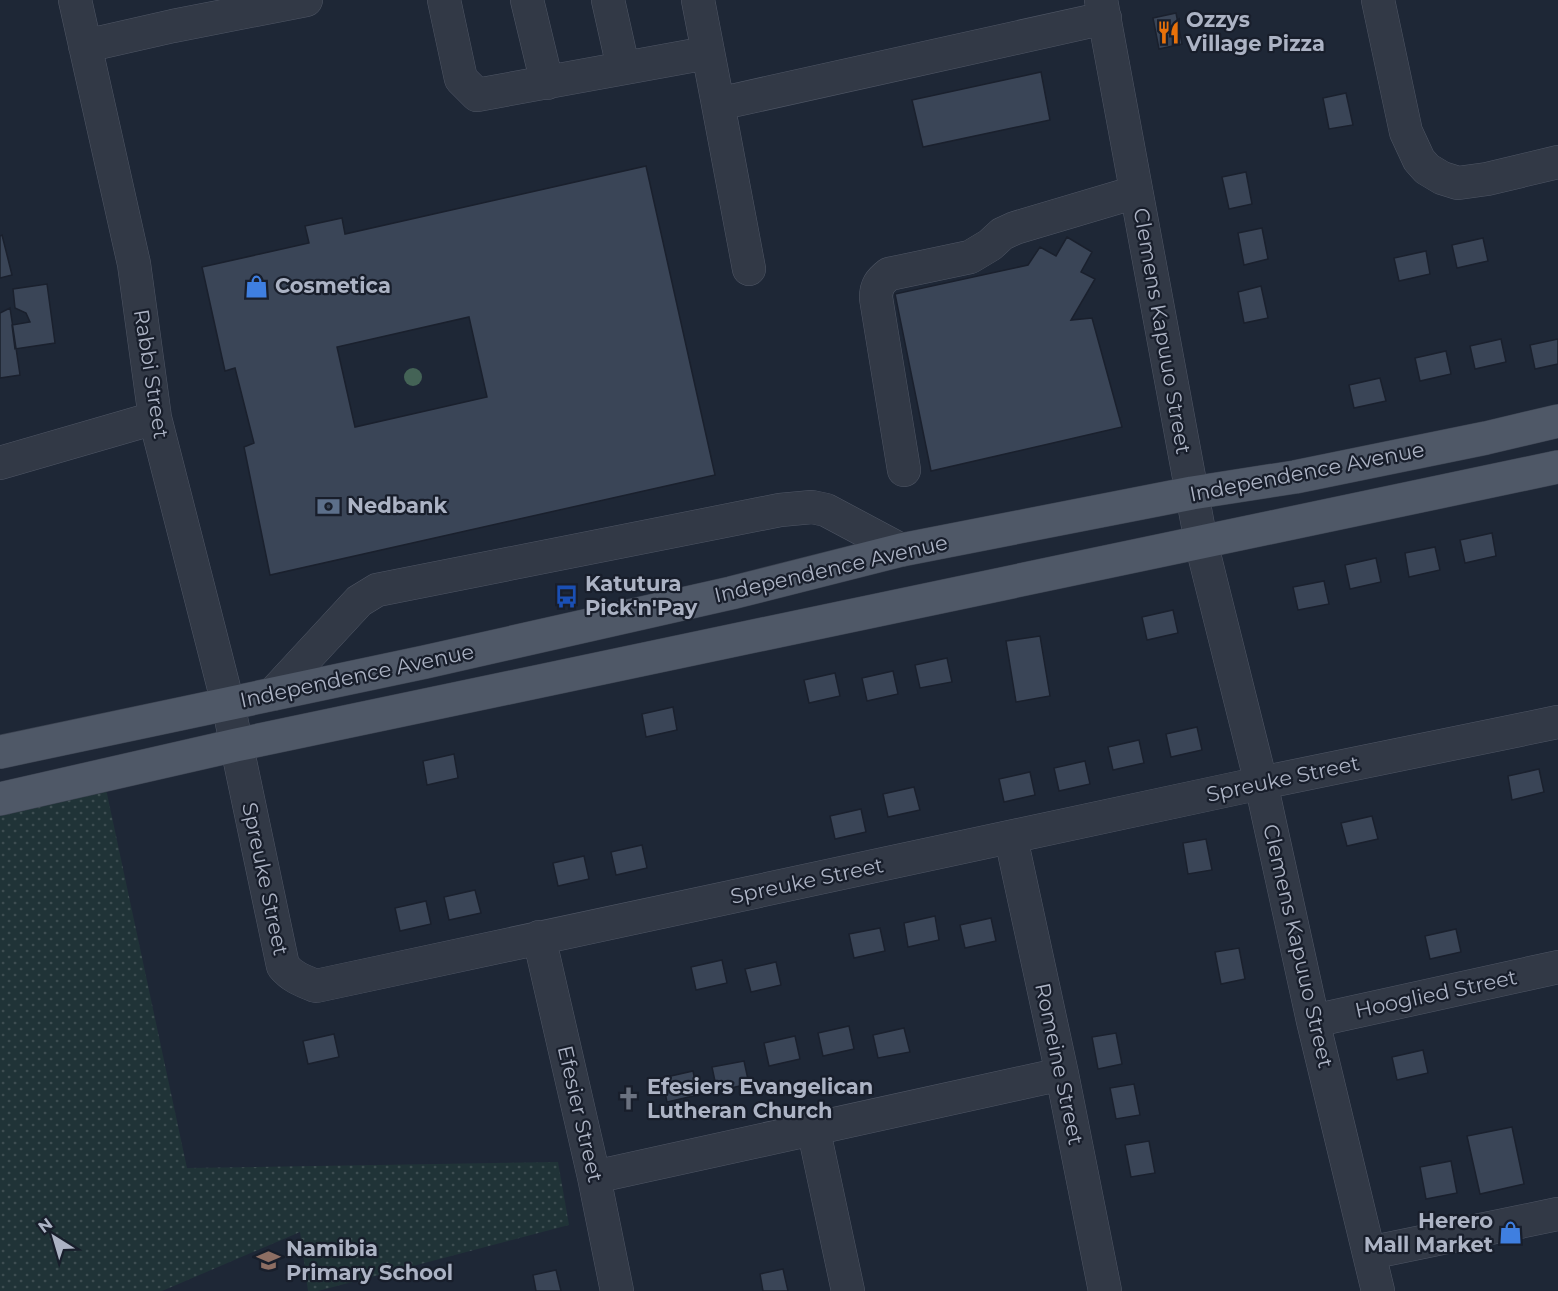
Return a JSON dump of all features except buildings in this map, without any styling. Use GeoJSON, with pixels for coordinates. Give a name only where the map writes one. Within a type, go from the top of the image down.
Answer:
{"type":"FeatureCollection","features":[{"type":"Feature","properties":{"kind":"main road","name":"Independence Avenue"},"geometry":{"type":"LineString","coordinates":[[0,752],[731,593],[901,550],[1192,493],[1295,477],[1558,421]]}},
{"type":"Feature","properties":{"kind":"main road","name":"Independence Avenue"},"geometry":{"type":"LineString","coordinates":[[0,799],[236,745],[1558,467]]}},
{"type":"Feature","properties":{"kind":"street","name":"Rabbi Street"},"geometry":{"type":"LineString","coordinates":[[75,0],[134,264],[155,418],[228,704],[236,745]]}},
{"type":"Feature","properties":{"kind":"street"},"geometry":{"type":"LineString","coordinates":[[85,46],[170,13],[306,0]]}},
{"type":"Feature","properties":{"kind":"street"},"geometry":{"type":"LineString","coordinates":[[444,0],[461,79],[477,95],[707,53]]}},
{"type":"Feature","properties":{"kind":"street"},"geometry":{"type":"LineString","coordinates":[[527,0],[547,83]]}},
{"type":"Feature","properties":{"kind":"street"},"geometry":{"type":"LineString","coordinates":[[608,0],[623,67]]}},
{"type":"Feature","properties":{"kind":"street"},"geometry":{"type":"LineString","coordinates":[[698,0],[749,269]]}},
{"type":"Feature","properties":{"kind":"street"},"geometry":{"type":"LineString","coordinates":[[1378,0],[1406,132],[1419,160],[1427,169],[1442,178],[1458,183],[1487,179],[1558,162]]}},
{"type":"Feature","properties":{"kind":"street"},"geometry":{"type":"LineString","coordinates":[[718,104],[1103,9]]}},
{"type":"Feature","properties":{"kind":"street","name":"Clemens Kapuuo Street"},"geometry":{"type":"LineString","coordinates":[[1103,9],[1201,542],[1262,783],[1313,1021],[1378,1291]]}},
{"type":"Feature","properties":{"kind":"street"},"geometry":{"type":"LineString","coordinates":[[904,470],[876,298],[876,289],[882,280],[889,274],[970,257],[1002,234],[1015,228],[1136,192]]}},
{"type":"Feature","properties":{"kind":"street"},"geometry":{"type":"LineString","coordinates":[[0,463],[155,418]]}},
{"type":"Feature","properties":{"kind":"street"},"geometry":{"type":"LineString","coordinates":[[273,694],[359,601],[377,590],[780,510],[812,507],[826,510],[901,550]]}},
{"type":"Feature","properties":{"kind":"street","name":"Spreuke Street"},"geometry":{"type":"LineString","coordinates":[[236,745],[283,966],[290,974],[316,986],[1262,783],[1558,722]]}},
{"type":"Feature","properties":{"kind":"street","name":"Romeine Street"},"geometry":{"type":"LineString","coordinates":[[1011,838],[1062,1074],[1105,1291]]}},
{"type":"Feature","properties":{"kind":"street","name":"Efesier Street"},"geometry":{"type":"LineString","coordinates":[[539,937],[594,1177],[617,1291]]}},
{"type":"Feature","properties":{"kind":"street","name":"Hooglied Street"},"geometry":{"type":"LineString","coordinates":[[1313,1021],[1558,967]]}},
{"type":"Feature","properties":{"kind":"street"},"geometry":{"type":"LineString","coordinates":[[594,1177],[1062,1074]]}},
{"type":"Feature","properties":{"kind":"street"},"geometry":{"type":"LineString","coordinates":[[813,1127],[848,1291]]}},
{"type":"Feature","properties":{"kind":"street"},"geometry":{"type":"LineString","coordinates":[[1369,1252],[1558,1214]]}},
{"type":"Feature","properties":{"kind":"green space"},"geometry":{"type":"Polygon","coordinates":[[[103,775],[187,1168],[558,1162],[569,1225],[318,1291],[308,1291],[300,1232],[162,1291],[0,1291],[0,798],[103,775]]]}},
{"type":"Feature","properties":{"kind":"place","name":"Ozzys Village Pizza"},"geometry":{"type":"Point","coordinates":[1168,32]}},
{"type":"Feature","properties":{"kind":"place","name":"Cosmetica"},"geometry":{"type":"Point","coordinates":[257,286]}},
{"type":"Feature","properties":{"kind":"place","name":"Nedbank"},"geometry":{"type":"Point","coordinates":[329,506]}},
{"type":"Feature","properties":{"kind":"place","name":"Katutura Pick'n'Pay"},"geometry":{"type":"Point","coordinates":[567,596]}},
{"type":"Feature","properties":{"kind":"place","name":"Efesiers Evangelican Lutheran Church"},"geometry":{"type":"Point","coordinates":[629,1099]}},
{"type":"Feature","properties":{"kind":"place","name":"Herero Mall Market"},"geometry":{"type":"Point","coordinates":[1511,1233]}},
{"type":"Feature","properties":{"kind":"place","name":"Namibia Primary School"},"geometry":{"type":"Point","coordinates":[268,1261]}}]}
